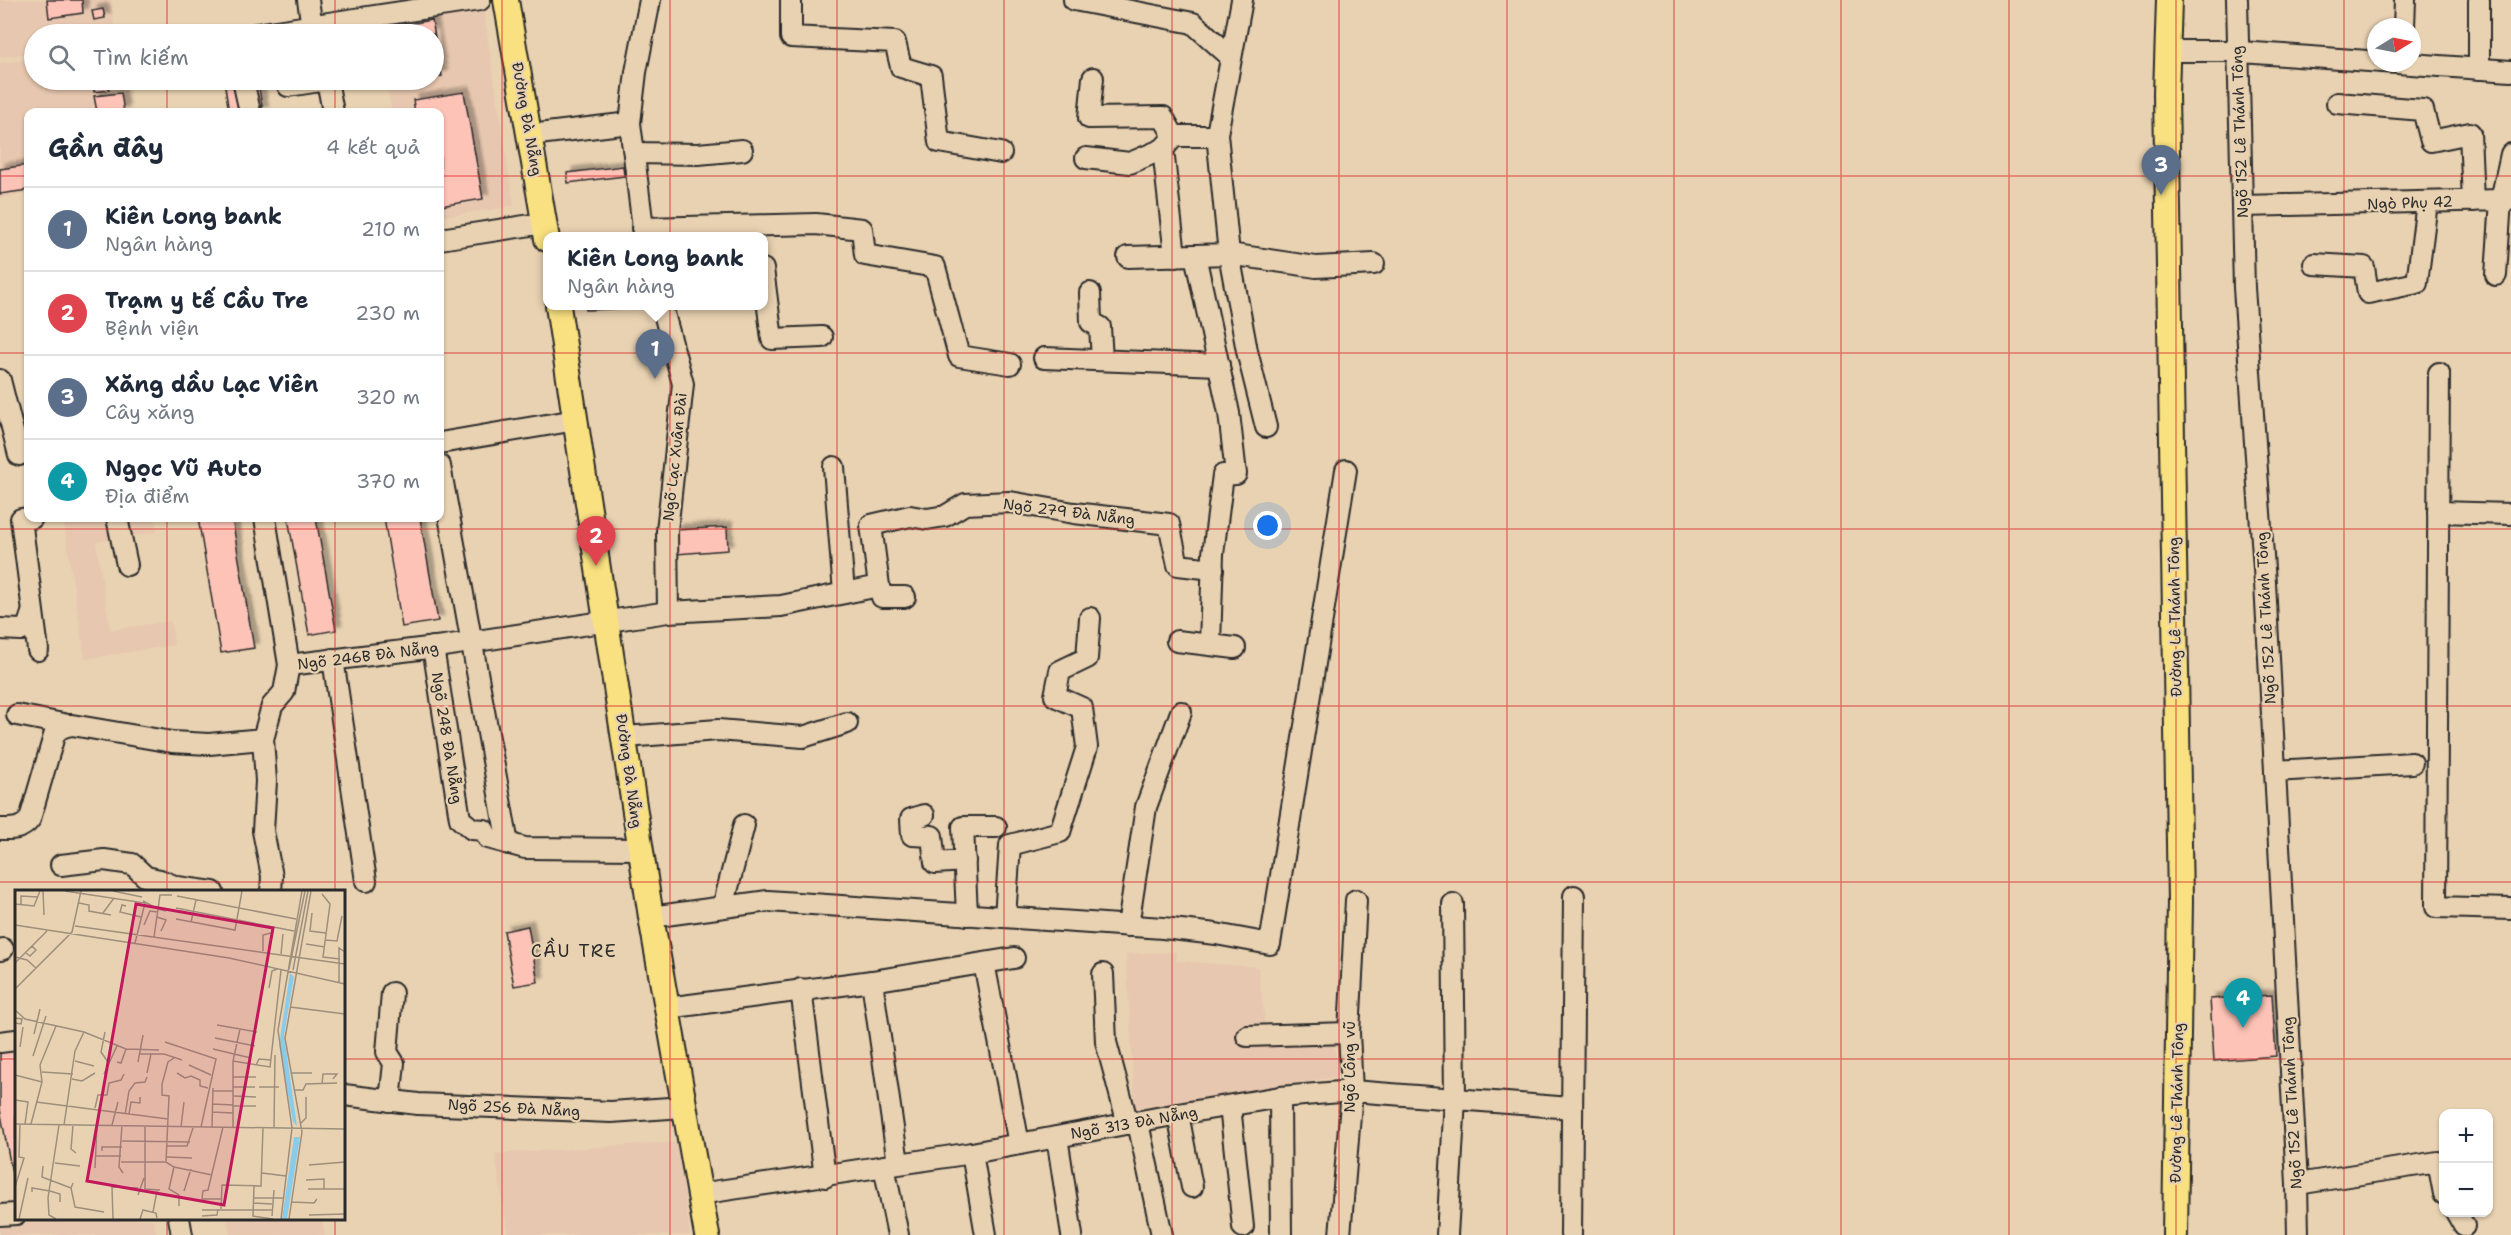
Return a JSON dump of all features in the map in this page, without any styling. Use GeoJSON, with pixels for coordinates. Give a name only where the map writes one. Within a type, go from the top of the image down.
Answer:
{"type":"FeatureCollection","features":[{"type":"Feature","properties":{"kind":"main road","name":"Đường Đà Nẵng"},"geometry":{"type":"LineString","coordinates":[[506,0],[546,231]]}},
{"type":"Feature","properties":{"kind":"main road","name":"Đường Lê Thánh Tông"},"geometry":{"type":"LineString","coordinates":[[2169,0],[2166,94],[2180,901],[2175,1235]]}},
{"type":"Feature","properties":{"kind":"main road","name":"Đường Đà Nẵng"},"geometry":{"type":"LineString","coordinates":[[559,310],[608,623],[640,849],[707,1235]]}},
{"type":"Feature","properties":{"kind":"street"},"geometry":{"type":"LineString","coordinates":[[308,0],[312,24]]}},
{"type":"Feature","properties":{"kind":"street"},"geometry":{"type":"LineString","coordinates":[[331,24],[480,0]]}},
{"type":"Feature","properties":{"kind":"street"},"geometry":{"type":"LineString","coordinates":[[650,0],[636,72],[630,123],[643,232],[816,224],[862,229],[865,255],[935,267],[959,356],[1010,364]]}},
{"type":"Feature","properties":{"kind":"street"},"geometry":{"type":"LineString","coordinates":[[791,0],[791,37],[895,42],[901,67],[931,76],[939,142],[1000,153]]}},
{"type":"Feature","properties":{"kind":"street"},"geometry":{"type":"LineString","coordinates":[[1076,0],[1192,23],[1231,57]]}},
{"type":"Feature","properties":{"kind":"street"},"geometry":{"type":"LineString","coordinates":[[1242,0],[1217,135],[1229,254],[1247,351],[1266,427]]}},
{"type":"Feature","properties":{"kind":"street","name":"Ngõ 152 Lê Thánh Tông"},"geometry":{"type":"LineString","coordinates":[[2237,0],[2244,288],[2265,583],[2298,1235]]}},
{"type":"Feature","properties":{"kind":"street"},"geometry":{"type":"LineString","coordinates":[[2404,18],[2405,0]]}},
{"type":"Feature","properties":{"kind":"street"},"geometry":{"type":"LineString","coordinates":[[2479,0],[2479,69]]}},
{"type":"Feature","properties":{"kind":"street"},"geometry":{"type":"LineString","coordinates":[[2169,51],[2238,52],[2367,61]]}},
{"type":"Feature","properties":{"kind":"street"},"geometry":{"type":"LineString","coordinates":[[2421,65],[2511,71]]}},
{"type":"Feature","properties":{"kind":"street"},"geometry":{"type":"LineString","coordinates":[[1093,78],[1089,118],[1163,117],[1169,142],[1185,256],[1220,365],[1229,413],[1236,474],[1223,475],[1213,569],[1210,644]]}},
{"type":"Feature","properties":{"kind":"street"},"geometry":{"type":"LineString","coordinates":[[245,90],[249,108]]}},
{"type":"Feature","properties":{"kind":"street"},"geometry":{"type":"LineString","coordinates":[[329,90],[332,108]]}},
{"type":"Feature","properties":{"kind":"street"},"geometry":{"type":"LineString","coordinates":[[2337,103],[2423,110],[2432,141],[2470,132],[2474,201]]}},
{"type":"Feature","properties":{"kind":"street"},"geometry":{"type":"LineString","coordinates":[[530,135],[630,123]]}},
{"type":"Feature","properties":{"kind":"street"},"geometry":{"type":"LineString","coordinates":[[1086,158],[1130,163],[1169,142],[1217,135]]}},
{"type":"Feature","properties":{"kind":"street"},"geometry":{"type":"LineString","coordinates":[[634,153],[698,154],[742,150]]}},
{"type":"Feature","properties":{"kind":"street"},"geometry":{"type":"LineString","coordinates":[[2496,275],[2511,154]]}},
{"type":"Feature","properties":{"kind":"street","name":"Ngò Phụ 42"},"geometry":{"type":"LineString","coordinates":[[2242,206],[2506,200]]}},
{"type":"Feature","properties":{"kind":"street"},"geometry":{"type":"LineString","coordinates":[[2314,264],[2364,267],[2368,293],[2417,283],[2427,202]]}},
{"type":"Feature","properties":{"kind":"street"},"geometry":{"type":"LineString","coordinates":[[444,239],[546,231]]}},
{"type":"Feature","properties":{"kind":"street"},"geometry":{"type":"LineString","coordinates":[[1128,258],[1229,254],[1316,267],[1374,264]]}},
{"type":"Feature","properties":{"kind":"street"},"geometry":{"type":"LineString","coordinates":[[1090,293],[1091,322],[1100,327],[1102,360]]}},
{"type":"Feature","properties":{"kind":"street"},"geometry":{"type":"LineString","coordinates":[[768,308],[772,339],[822,337]]}},
{"type":"Feature","properties":{"kind":"street","name":"Ngõ Lạc Xuân Đài"},"geometry":{"type":"LineString","coordinates":[[663,310],[683,384],[667,531],[668,612]]}},
{"type":"Feature","properties":{"kind":"street"},"geometry":{"type":"LineString","coordinates":[[1044,358],[1220,365]]}},
{"type":"Feature","properties":{"kind":"street"},"geometry":{"type":"LineString","coordinates":[[2439,373],[2436,907],[2511,909]]}},
{"type":"Feature","properties":{"kind":"street"},"geometry":{"type":"LineString","coordinates":[[0,380],[16,456]]}},
{"type":"Feature","properties":{"kind":"street"},"geometry":{"type":"LineString","coordinates":[[444,442],[576,420]]}},
{"type":"Feature","properties":{"kind":"street"},"geometry":{"type":"LineString","coordinates":[[834,466],[844,593]]}},
{"type":"Feature","properties":{"kind":"street"},"geometry":{"type":"LineString","coordinates":[[651,917],[768,901],[1128,926],[1216,934],[1270,944],[1346,470]]}},
{"type":"Feature","properties":{"kind":"street"},"geometry":{"type":"LineString","coordinates":[[444,489],[508,844]]}},
{"type":"Feature","properties":{"kind":"street","name":"Ngõ 279 Đà Nẵng"},"geometry":{"type":"LineString","coordinates":[[879,585],[871,525],[910,516],[927,519],[945,516],[965,504],[1010,502],[1074,513],[1169,524],[1178,565],[1213,569]]}},
{"type":"Feature","properties":{"kind":"street"},"geometry":{"type":"LineString","coordinates":[[2438,512],[2511,514]]}},
{"type":"Feature","properties":{"kind":"street"},"geometry":{"type":"LineString","coordinates":[[24,519],[21,519],[38,650]]}},
{"type":"Feature","properties":{"kind":"street"},"geometry":{"type":"LineString","coordinates":[[118,522],[127,564]]}},
{"type":"Feature","properties":{"kind":"street"},"geometry":{"type":"LineString","coordinates":[[266,522],[290,666]]}},
{"type":"Feature","properties":{"kind":"street"},"geometry":{"type":"LineString","coordinates":[[608,623],[668,612],[781,606],[879,585],[882,597],[905,597]]}},
{"type":"Feature","properties":{"kind":"street"},"geometry":{"type":"LineString","coordinates":[[0,629],[27,628],[32,613]]}},
{"type":"Feature","properties":{"kind":"street"},"geometry":{"type":"LineString","coordinates":[[1005,917],[1010,845],[1060,832],[1087,747],[1082,708],[1055,696],[1060,671],[1087,658],[1090,618]]}},
{"type":"Feature","properties":{"kind":"street","name":"Ngõ 246B Đà Nẵng"},"geometry":{"type":"LineString","coordinates":[[271,890],[272,876],[263,831],[266,780],[263,739],[272,706],[284,692],[290,666],[608,623]]}},
{"type":"Feature","properties":{"kind":"street"},"geometry":{"type":"LineString","coordinates":[[1177,641],[1235,648]]}},
{"type":"Feature","properties":{"kind":"street","name":"Ngõ 248 Đà Nẵng"},"geometry":{"type":"LineString","coordinates":[[433,647],[460,819],[472,829],[484,830],[488,838],[525,848],[640,849]]}},
{"type":"Feature","properties":{"kind":"street"},"geometry":{"type":"LineString","coordinates":[[333,659],[366,881]]}},
{"type":"Feature","properties":{"kind":"street"},"geometry":{"type":"LineString","coordinates":[[1128,926],[1146,807],[1181,712]]}},
{"type":"Feature","properties":{"kind":"street"},"geometry":{"type":"LineString","coordinates":[[17,715],[172,742],[209,744],[263,739]]}},
{"type":"Feature","properties":{"kind":"street"},"geometry":{"type":"LineString","coordinates":[[624,737],[718,730],[803,736],[847,723]]}},
{"type":"Feature","properties":{"kind":"street"},"geometry":{"type":"LineString","coordinates":[[0,829],[18,829],[25,826],[30,819],[56,730],[68,725]]}},
{"type":"Feature","properties":{"kind":"street"},"geometry":{"type":"LineString","coordinates":[[2275,771],[2412,763]]}},
{"type":"Feature","properties":{"kind":"street"},"geometry":{"type":"LineString","coordinates":[[924,815],[911,819],[912,835],[932,836],[935,862],[965,861]]}},
{"type":"Feature","properties":{"kind":"street"},"geometry":{"type":"LineString","coordinates":[[723,907],[744,825]]}},
{"type":"Feature","properties":{"kind":"street"},"geometry":{"type":"LineString","coordinates":[[967,915],[963,827],[996,827]]}},
{"type":"Feature","properties":{"kind":"street"},"geometry":{"type":"LineString","coordinates":[[61,865],[104,860],[132,864],[146,877],[177,887],[204,890]]}},
{"type":"Feature","properties":{"kind":"street"},"geometry":{"type":"LineString","coordinates":[[1571,1235],[1574,896]]}},
{"type":"Feature","properties":{"kind":"street","name":"Ngõ Lông vũ"},"geometry":{"type":"LineString","coordinates":[[1340,1235],[1352,1091],[1349,1033],[1356,900]]}},
{"type":"Feature","properties":{"kind":"street"},"geometry":{"type":"LineString","coordinates":[[1447,1235],[1455,1099],[1453,904]]}},
{"type":"Feature","properties":{"kind":"street"},"geometry":{"type":"LineString","coordinates":[[667,1008],[872,981],[1014,958]]}},
{"type":"Feature","properties":{"kind":"street"},"geometry":{"type":"LineString","coordinates":[[984,963],[1019,1144]]}},
{"type":"Feature","properties":{"kind":"street"},"geometry":{"type":"LineString","coordinates":[[1103,974],[1106,1042],[1133,1124],[1162,1235]]}},
{"type":"Feature","properties":{"kind":"street"},"geometry":{"type":"LineString","coordinates":[[872,981],[898,1235]]}},
{"type":"Feature","properties":{"kind":"street"},"geometry":{"type":"LineString","coordinates":[[801,989],[825,1177]]}},
{"type":"Feature","properties":{"kind":"street"},"geometry":{"type":"LineString","coordinates":[[390,1101],[394,1063],[387,1052],[392,993]]}},
{"type":"Feature","properties":{"kind":"street"},"geometry":{"type":"LineString","coordinates":[[1247,1036],[1349,1033]]}},
{"type":"Feature","properties":{"kind":"street"},"geometry":{"type":"LineString","coordinates":[[0,1042],[15,1040]]}},
{"type":"Feature","properties":{"kind":"street","name":"Ngõ 313 Đà Nẵng"},"geometry":{"type":"LineString","coordinates":[[699,1194],[825,1177],[891,1164],[972,1153],[1280,1097],[1352,1091],[1571,1108]]}},
{"type":"Feature","properties":{"kind":"street","name":"Ngõ 256 Đà Nẵng"},"geometry":{"type":"LineString","coordinates":[[345,1095],[418,1104],[611,1112],[684,1107]]}},
{"type":"Feature","properties":{"kind":"street"},"geometry":{"type":"LineString","coordinates":[[1280,1097],[1281,1235]]}},
{"type":"Feature","properties":{"kind":"street"},"geometry":{"type":"LineString","coordinates":[[1230,1106],[1243,1227]]}},
{"type":"Feature","properties":{"kind":"street"},"geometry":{"type":"LineString","coordinates":[[1178,1114],[1192,1187]]}},
{"type":"Feature","properties":{"kind":"street"},"geometry":{"type":"LineString","coordinates":[[1057,1137],[1072,1235]]}},
{"type":"Feature","properties":{"kind":"street"},"geometry":{"type":"LineString","coordinates":[[972,1153],[986,1235]]}},
{"type":"Feature","properties":{"kind":"street"},"geometry":{"type":"LineString","coordinates":[[2297,1184],[2438,1162],[2439,1167]]}},
{"type":"Feature","properties":{"kind":"street"},"geometry":{"type":"LineString","coordinates":[[0,1215],[15,1214]]}},
{"type":"Feature","properties":{"kind":"street"},"geometry":{"type":"LineString","coordinates":[[179,1220],[182,1235]]}},
{"type":"Feature","properties":{"kind":"shaded area"},"geometry":{"type":"Polygon","coordinates":[[[0,0],[111,0],[114,24],[24,24],[24,54],[0,57],[0,0]]]}},
{"type":"Feature","properties":{"kind":"shaded area"},"geometry":{"type":"Polygon","coordinates":[[[483,8],[514,206],[444,216],[444,108],[391,108],[388,90],[444,90],[444,24],[377,24],[483,8]]]}},
{"type":"Feature","properties":{"kind":"shaded area"},"geometry":{"type":"Polygon","coordinates":[[[24,60],[24,90],[126,90],[128,108],[24,108],[24,195],[0,198],[0,63],[24,60]]]}},
{"type":"Feature","properties":{"kind":"shaded area"},"geometry":{"type":"Polygon","coordinates":[[[63,522],[156,522],[157,532],[96,542],[110,630],[171,621],[174,645],[85,659],[63,522]]]}},
{"type":"Feature","properties":{"kind":"shaded area"},"geometry":{"type":"Polygon","coordinates":[[[1176,952],[1176,961],[1258,967],[1266,1032],[1330,1032],[1341,1076],[1135,1110],[1126,954],[1176,952]]]}},
{"type":"Feature","properties":{"kind":"shaded area"},"geometry":{"type":"Polygon","coordinates":[[[677,1142],[690,1235],[508,1235],[495,1154],[677,1142]]]}},
{"type":"Feature","properties":{"kind":"shaded area"},"geometry":{"type":"Polygon","coordinates":[[[36,1220],[153,1220],[157,1235],[0,1235],[0,1227],[36,1220]]]}},
{"type":"Feature","properties":{"kind":"shaded area"},"geometry":{"type":"Polygon","coordinates":[[[227,1220],[322,1220],[325,1235],[230,1235],[227,1220]]]}},
{"type":"Feature","properties":{"kind":"building"},"geometry":{"type":"Polygon","coordinates":[[[47,0],[82,0],[83,13],[49,18],[47,0]]]}},
{"type":"Feature","properties":{"kind":"building"},"geometry":{"type":"Polygon","coordinates":[[[103,9],[105,18],[94,20],[92,11],[103,9]]]}},
{"type":"Feature","properties":{"kind":"building"},"geometry":{"type":"Polygon","coordinates":[[[432,20],[433,24],[409,24],[432,20]]]}},
{"type":"Feature","properties":{"kind":"building"},"geometry":{"type":"Polygon","coordinates":[[[225,90],[259,90],[262,108],[228,108],[225,90]]]}},
{"type":"Feature","properties":{"kind":"building"},"geometry":{"type":"Polygon","coordinates":[[[464,92],[483,199],[444,205],[444,108],[414,108],[413,100],[464,92]]]}},
{"type":"Feature","properties":{"kind":"building"},"geometry":{"type":"Polygon","coordinates":[[[121,93],[123,108],[96,108],[94,96],[121,93]]]}},
{"type":"Feature","properties":{"kind":"building"},"geometry":{"type":"Polygon","coordinates":[[[24,166],[24,191],[0,194],[0,169],[24,166]]]}},
{"type":"Feature","properties":{"kind":"building"},"geometry":{"type":"Polygon","coordinates":[[[623,166],[624,176],[568,183],[567,173],[623,166]]]}},
{"type":"Feature","properties":{"kind":"building"},"geometry":{"type":"Polygon","coordinates":[[[199,522],[233,522],[254,648],[221,653],[199,522]]]}},
{"type":"Feature","properties":{"kind":"building"},"geometry":{"type":"Polygon","coordinates":[[[289,522],[317,522],[336,630],[309,635],[289,522]]]}},
{"type":"Feature","properties":{"kind":"building"},"geometry":{"type":"Polygon","coordinates":[[[385,522],[421,522],[438,621],[402,627],[385,522]]]}},
{"type":"Feature","properties":{"kind":"building"},"geometry":{"type":"Polygon","coordinates":[[[727,527],[728,550],[676,554],[675,530],[727,527]]]}},
{"type":"Feature","properties":{"kind":"building"},"geometry":{"type":"Polygon","coordinates":[[[528,926],[538,982],[514,986],[504,931],[528,926]]]}},
{"type":"Feature","properties":{"kind":"building"},"geometry":{"type":"Polygon","coordinates":[[[2272,995],[2276,1056],[2214,1061],[2210,999],[2272,995]]]}},
{"type":"Feature","properties":{"kind":"building"},"geometry":{"type":"Polygon","coordinates":[[[15,1049],[15,1178],[13,1179],[0,1109],[0,1052],[15,1049]]]}},
{"type":"Feature","properties":{"kind":"place","name":"Xăng dầu Lạc Viên"},"geometry":{"type":"Point","coordinates":[2161,195]}},
{"type":"Feature","properties":{"kind":"place","name":"Kiên Long bank"},"geometry":{"type":"Point","coordinates":[655,379]}},
{"type":"Feature","properties":{"kind":"place","name":"Trạm y tế Cầu Tre"},"geometry":{"type":"Point","coordinates":[596,566]}},
{"type":"Feature","properties":{"kind":"place","name":"Ngọc Vũ Auto"},"geometry":{"type":"Point","coordinates":[2243,1028]}},
{"type":"Feature","properties":{"kind":"district","name":"CẦU TRE"},"geometry":{"type":"Point","coordinates":[574,951]}}]}
